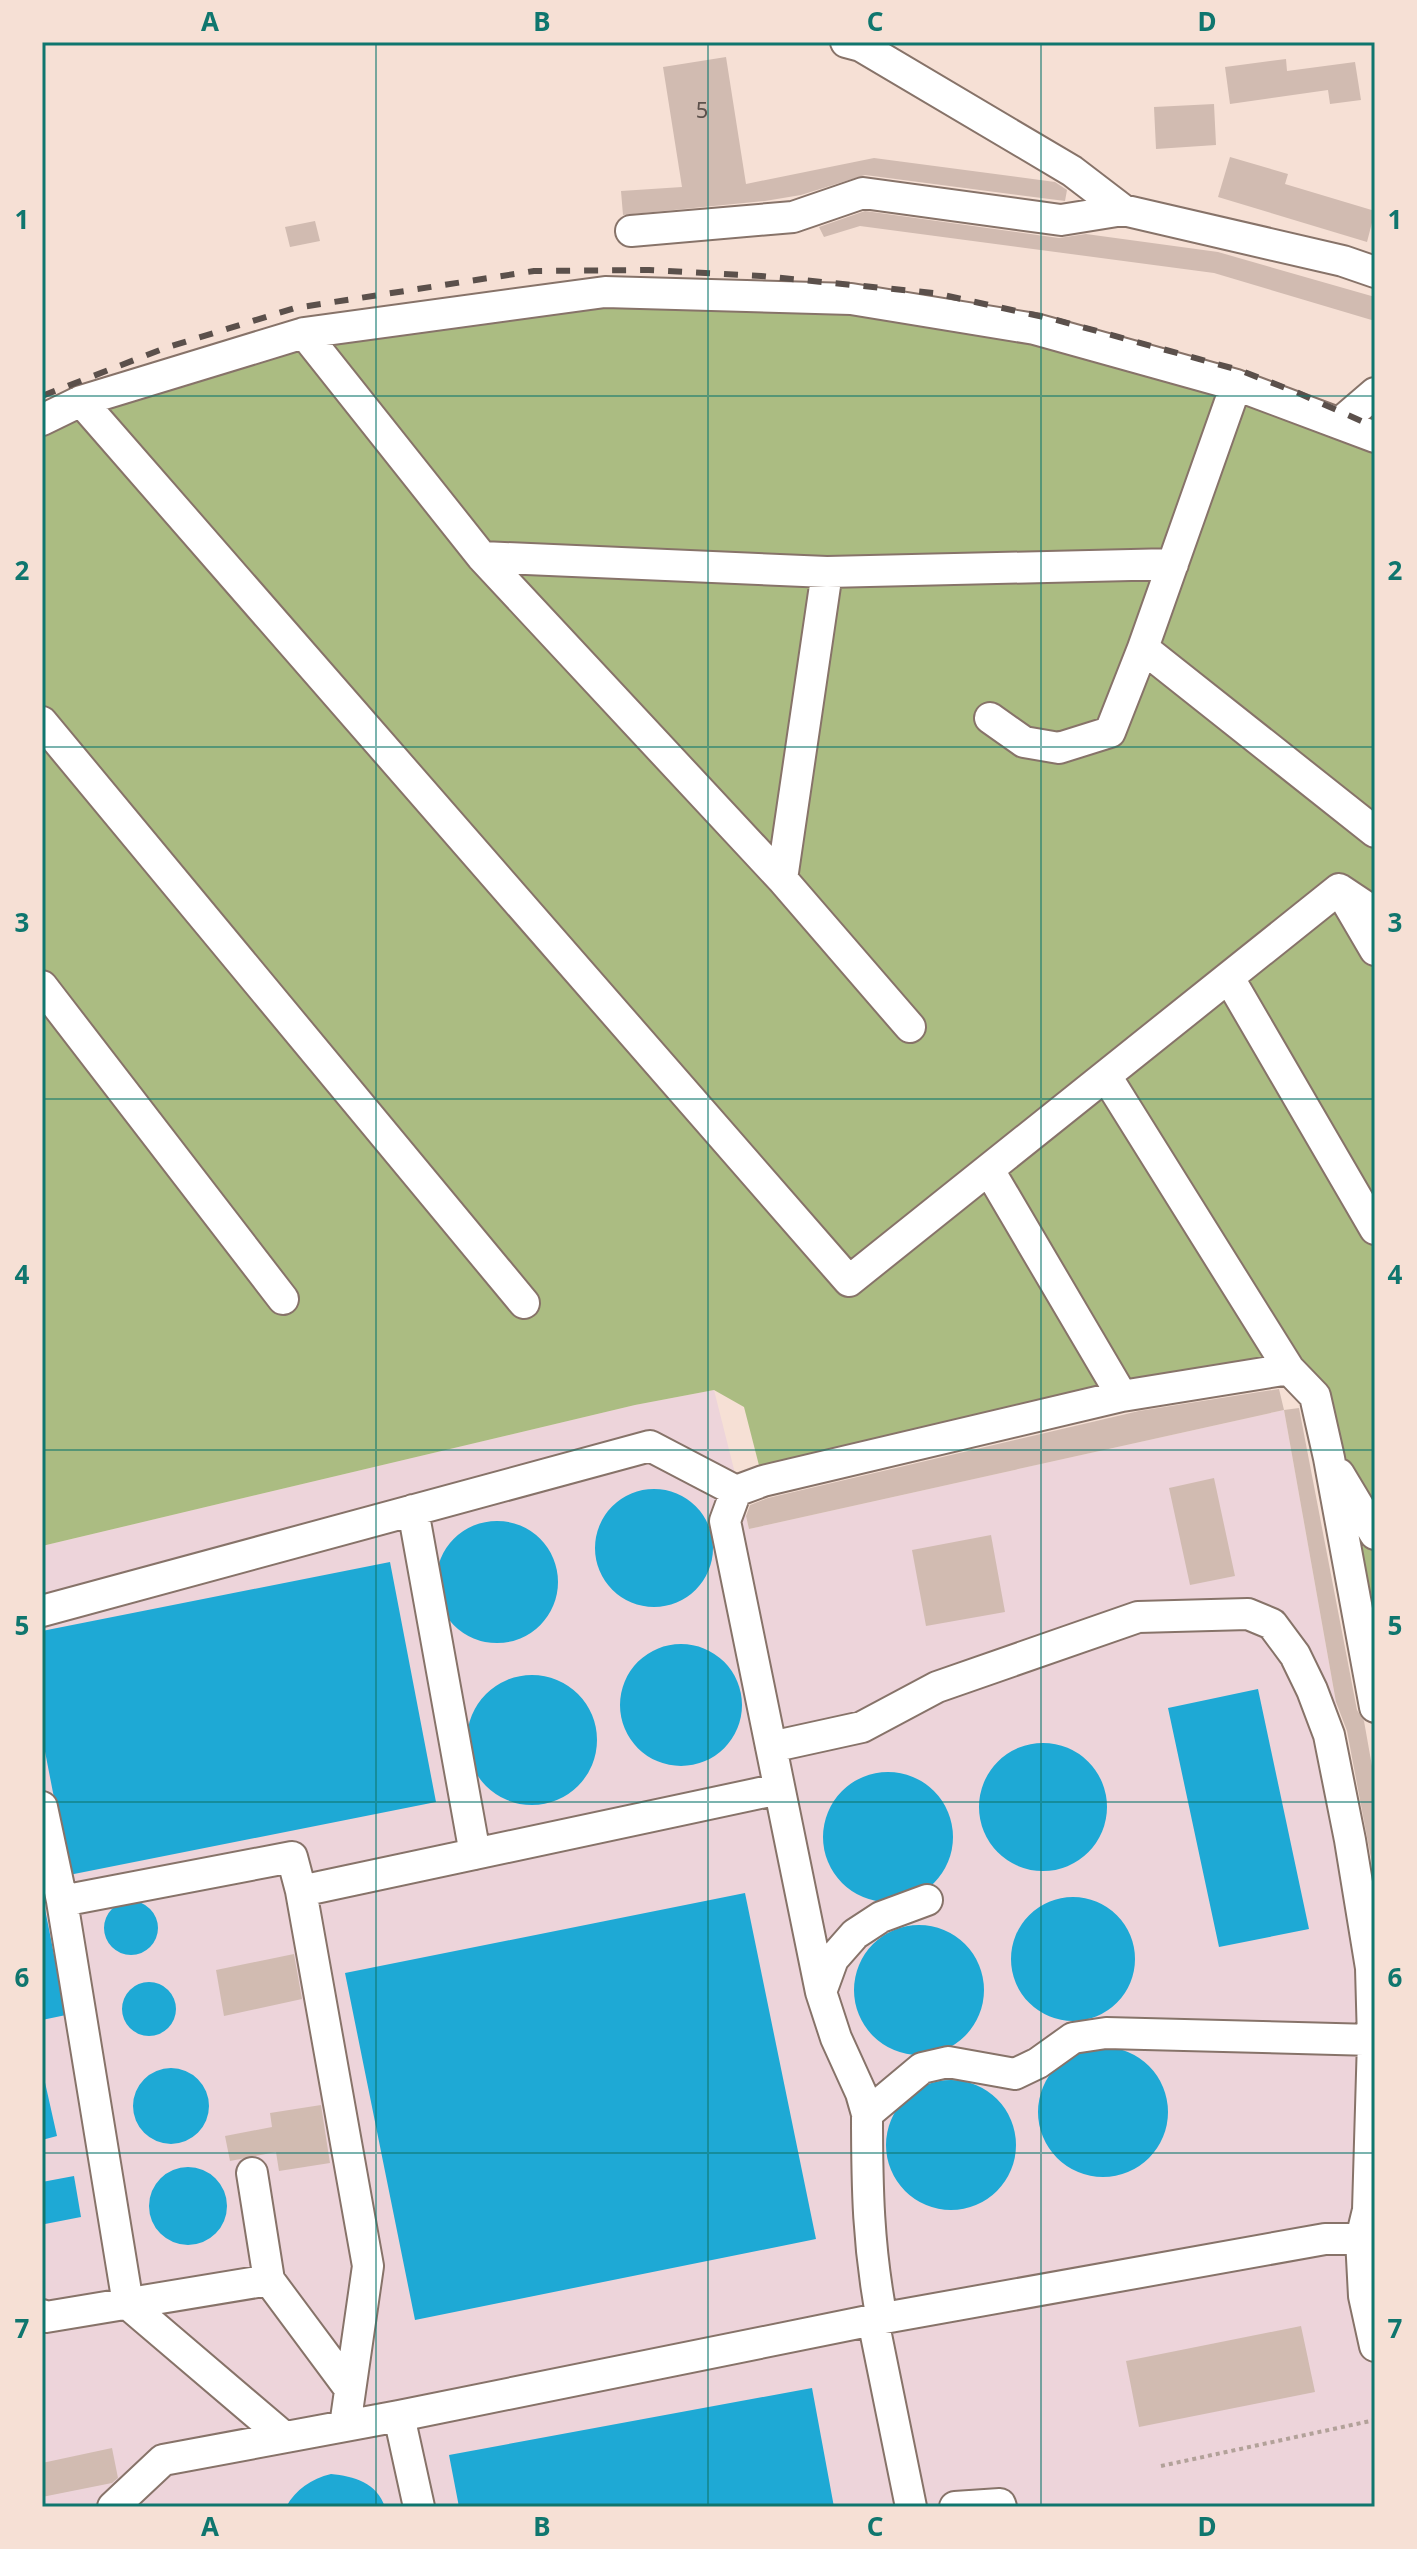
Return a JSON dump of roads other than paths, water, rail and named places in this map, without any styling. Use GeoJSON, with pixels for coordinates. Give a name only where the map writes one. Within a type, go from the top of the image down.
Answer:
{"type":"FeatureCollection","features":[{"type":"Feature","properties":{"kind":"street"},"geometry":{"type":"LineString","coordinates":[[846,42],[861,46],[1072,171],[1123,210]]}},
{"type":"Feature","properties":{"kind":"street"},"geometry":{"type":"LineString","coordinates":[[631,231],[793,217],[863,193],[1061,220],[1123,210],[1343,261],[1375,272]]}},
{"type":"Feature","properties":{"kind":"street"},"geometry":{"type":"LineString","coordinates":[[42,420],[81,401],[304,333],[605,292],[851,299],[1035,329],[1236,385],[1375,437]]}},
{"type":"Feature","properties":{"kind":"street"},"geometry":{"type":"LineString","coordinates":[[304,333],[482,557],[782,879],[910,1027]]}},
{"type":"Feature","properties":{"kind":"street"},"geometry":{"type":"LineString","coordinates":[[990,718],[1024,742],[1059,748],[1110,732],[1236,385]]}},
{"type":"Feature","properties":{"kind":"street"},"geometry":{"type":"LineString","coordinates":[[1340,423],[1375,393]]}},
{"type":"Feature","properties":{"kind":"street"},"geometry":{"type":"LineString","coordinates":[[81,401],[849,1281],[1339,889]]}},
{"type":"Feature","properties":{"kind":"street"},"geometry":{"type":"LineString","coordinates":[[482,557],[827,572],[1173,564]]}},
{"type":"Feature","properties":{"kind":"street"},"geometry":{"type":"LineString","coordinates":[[782,879],[827,572]]}},
{"type":"Feature","properties":{"kind":"street"},"geometry":{"type":"LineString","coordinates":[[1143,648],[1375,832]]}},
{"type":"Feature","properties":{"kind":"street"},"geometry":{"type":"LineString","coordinates":[[42,722],[524,1303]]}},
{"type":"Feature","properties":{"kind":"street"},"geometry":{"type":"LineString","coordinates":[[1339,889],[1375,913]]}},
{"type":"Feature","properties":{"kind":"street"},"geometry":{"type":"LineString","coordinates":[[1339,889],[1375,950]]}},
{"type":"Feature","properties":{"kind":"street"},"geometry":{"type":"LineString","coordinates":[[1229,978],[1375,1229]]}},
{"type":"Feature","properties":{"kind":"street"},"geometry":{"type":"LineString","coordinates":[[42,986],[283,1299]]}},
{"type":"Feature","properties":{"kind":"street"},"geometry":{"type":"LineString","coordinates":[[1106,1076],[1289,1369],[1315,1396],[1375,1707]]}},
{"type":"Feature","properties":{"kind":"street"},"geometry":{"type":"LineString","coordinates":[[989,1170],[1122,1396]]}},
{"type":"Feature","properties":{"kind":"street"},"geometry":{"type":"LineString","coordinates":[[42,1611],[650,1446],[736,1491],[763,1481],[1122,1396],[1289,1369]]}},
{"type":"Feature","properties":{"kind":"street"},"geometry":{"type":"LineString","coordinates":[[1329,1458],[1375,1534]]}},
{"type":"Feature","properties":{"kind":"street"},"geometry":{"type":"LineString","coordinates":[[736,1491],[725,1521],[821,1992],[867,2114],[867,2207],[878,2320],[911,2507]]}},
{"type":"Feature","properties":{"kind":"street"},"geometry":{"type":"LineString","coordinates":[[413,1510],[475,1854]]}},
{"type":"Feature","properties":{"kind":"street"},"geometry":{"type":"LineString","coordinates":[[771,1747],[862,1727],[937,1687],[1138,1617],[1248,1614],[1272,1624],[1295,1655],[1329,1735],[1371,1968],[1373,2040],[1368,2210],[1361,2239],[1364,2296],[1375,2346]]}},
{"type":"Feature","properties":{"kind":"street"},"geometry":{"type":"LineString","coordinates":[[301,1891],[779,1789]]}},
{"type":"Feature","properties":{"kind":"street"},"geometry":{"type":"LineString","coordinates":[[42,1807],[62,1901],[128,2304],[284,2437]]}},
{"type":"Feature","properties":{"kind":"street"},"geometry":{"type":"LineString","coordinates":[[62,1901],[292,1857],[301,1891],[368,2266],[345,2426]]}},
{"type":"Feature","properties":{"kind":"street"},"geometry":{"type":"LineString","coordinates":[[821,1992],[833,1959],[855,1934],[881,1917],[927,1900]]}},
{"type":"Feature","properties":{"kind":"street"},"geometry":{"type":"LineString","coordinates":[[867,2114],[922,2068],[948,2062],[1015,2074],[1038,2063],[1073,2038],[1106,2033],[1373,2040]]}},
{"type":"Feature","properties":{"kind":"street"},"geometry":{"type":"LineString","coordinates":[[252,2173],[269,2280],[350,2389]]}},
{"type":"Feature","properties":{"kind":"street"},"geometry":{"type":"LineString","coordinates":[[113,2507],[163,2460],[878,2320],[1325,2239],[1361,2239]]}},
{"type":"Feature","properties":{"kind":"street"},"geometry":{"type":"LineString","coordinates":[[42,2315],[46,2317],[269,2280]]}},
{"type":"Feature","properties":{"kind":"street"},"geometry":{"type":"LineString","coordinates":[[399,2416],[419,2507]]}},
{"type":"Feature","properties":{"kind":"street"},"geometry":{"type":"LineString","coordinates":[[955,2507],[1000,2504],[1001,2507]]}},
{"type":"Feature","properties":{"kind":"water"},"geometry":{"type":"Polygon","coordinates":[[[654,1489],[687,1499],[703,1515],[713,1548],[703,1581],[687,1597],[654,1607],[621,1597],[605,1581],[595,1548],[605,1515],[621,1499],[654,1489]]]}},
{"type":"Feature","properties":{"kind":"water"},"geometry":{"type":"Polygon","coordinates":[[[497,1521],[520,1526],[540,1539],[553,1559],[558,1582],[553,1605],[540,1625],[520,1638],[497,1643],[474,1638],[454,1625],[441,1605],[436,1582],[441,1559],[454,1539],[474,1526],[497,1521]]]}},
{"type":"Feature","properties":{"kind":"water"},"geometry":{"type":"Polygon","coordinates":[[[390,1562],[436,1802],[69,1875],[42,1736],[42,1631],[390,1562]]]}},
{"type":"Feature","properties":{"kind":"water"},"geometry":{"type":"Polygon","coordinates":[[[681,1644],[704,1649],[724,1662],[737,1682],[742,1705],[737,1728],[724,1748],[704,1761],[681,1766],[658,1761],[638,1748],[625,1728],[620,1705],[625,1682],[638,1662],[658,1649],[681,1644]]]}},
{"type":"Feature","properties":{"kind":"water"},"geometry":{"type":"Polygon","coordinates":[[[532,1675],[557,1680],[578,1694],[592,1715],[597,1740],[592,1765],[578,1786],[557,1800],[532,1805],[507,1800],[486,1786],[472,1765],[467,1740],[472,1715],[486,1694],[507,1680],[532,1675]]]}},
{"type":"Feature","properties":{"kind":"water"},"geometry":{"type":"Polygon","coordinates":[[[1258,1689],[1309,1929],[1219,1947],[1168,1708],[1258,1689]]]}},
{"type":"Feature","properties":{"kind":"water"},"geometry":{"type":"Polygon","coordinates":[[[1043,1743],[1068,1748],[1088,1762],[1102,1782],[1107,1807],[1102,1832],[1088,1852],[1068,1866],[1043,1871],[1018,1866],[998,1852],[984,1832],[979,1807],[984,1782],[998,1762],[1018,1748],[1043,1743]]]}},
{"type":"Feature","properties":{"kind":"water"},"geometry":{"type":"Polygon","coordinates":[[[888,1772],[913,1777],[934,1791],[948,1812],[953,1837],[948,1862],[934,1883],[913,1897],[888,1902],[863,1897],[842,1883],[828,1862],[823,1837],[828,1812],[842,1791],[863,1777],[888,1772]]]}},
{"type":"Feature","properties":{"kind":"water"},"geometry":{"type":"Polygon","coordinates":[[[745,1893],[816,2239],[415,2320],[345,1973],[745,1893]]]}},
{"type":"Feature","properties":{"kind":"water"},"geometry":{"type":"Polygon","coordinates":[[[42,1894],[66,2015],[42,2020],[42,1894]]]}},
{"type":"Feature","properties":{"kind":"water"},"geometry":{"type":"Polygon","coordinates":[[[1073,1897],[1097,1901],[1117,1915],[1131,1935],[1135,1959],[1131,1983],[1117,2003],[1097,2017],[1073,2021],[1049,2017],[1029,2003],[1015,1983],[1011,1959],[1015,1935],[1029,1915],[1049,1901],[1073,1897]]]}},
{"type":"Feature","properties":{"kind":"water"},"geometry":{"type":"Polygon","coordinates":[[[131,1901],[150,1909],[158,1928],[150,1947],[131,1955],[112,1947],[104,1928],[112,1909],[131,1901]]]}},
{"type":"Feature","properties":{"kind":"water"},"geometry":{"type":"Polygon","coordinates":[[[919,1925],[944,1930],[965,1944],[979,1965],[984,1990],[979,2015],[965,2036],[944,2050],[919,2055],[894,2050],[873,2036],[859,2015],[854,1990],[859,1965],[873,1944],[894,1930],[919,1925]]]}},
{"type":"Feature","properties":{"kind":"water"},"geometry":{"type":"Polygon","coordinates":[[[149,1982],[168,1990],[176,2009],[168,2028],[149,2036],[130,2028],[122,2009],[130,1990],[149,1982]]]}},
{"type":"Feature","properties":{"kind":"water"},"geometry":{"type":"Polygon","coordinates":[[[1103,2047],[1128,2052],[1149,2066],[1163,2087],[1168,2112],[1163,2137],[1149,2158],[1128,2172],[1103,2177],[1078,2172],[1057,2158],[1043,2137],[1038,2112],[1043,2087],[1057,2066],[1078,2052],[1103,2047]]]}},
{"type":"Feature","properties":{"kind":"water"},"geometry":{"type":"Polygon","coordinates":[[[164,2068],[178,2068],[192,2074],[203,2085],[209,2106],[206,2121],[198,2133],[178,2144],[164,2144],[150,2138],[139,2127],[133,2113],[133,2099],[139,2085],[150,2074],[164,2068]]]}},
{"type":"Feature","properties":{"kind":"water"},"geometry":{"type":"Polygon","coordinates":[[[42,2069],[57,2136],[42,2140],[42,2069]]]}},
{"type":"Feature","properties":{"kind":"water"},"geometry":{"type":"Polygon","coordinates":[[[951,2080],[976,2085],[997,2099],[1011,2120],[1016,2145],[1011,2170],[997,2191],[976,2205],[951,2210],[926,2205],[905,2191],[891,2170],[886,2145],[891,2120],[905,2099],[926,2085],[951,2080]]]}},
{"type":"Feature","properties":{"kind":"water"},"geometry":{"type":"Polygon","coordinates":[[[188,2167],[203,2170],[215,2179],[224,2191],[227,2206],[224,2221],[215,2233],[203,2242],[188,2245],[173,2242],[161,2233],[152,2221],[149,2206],[152,2191],[161,2179],[173,2170],[188,2167]]]}},
{"type":"Feature","properties":{"kind":"water"},"geometry":{"type":"Polygon","coordinates":[[[74,2176],[81,2217],[45,2224],[42,2182],[74,2176]]]}},
{"type":"Feature","properties":{"kind":"water"},"geometry":{"type":"Polygon","coordinates":[[[812,2388],[834,2507],[459,2507],[449,2455],[812,2388]]]}},
{"type":"Feature","properties":{"kind":"water"},"geometry":{"type":"Polygon","coordinates":[[[331,2474],[364,2482],[376,2492],[385,2507],[286,2507],[305,2486],[331,2474]]]}},
{"type":"Feature","properties":{"kind":"railway"},"geometry":{"type":"LineString","coordinates":[[42,396],[165,348],[295,308],[534,271],[649,270],[761,276],[934,293],[1053,319],[1239,370],[1375,427]]}}]}
